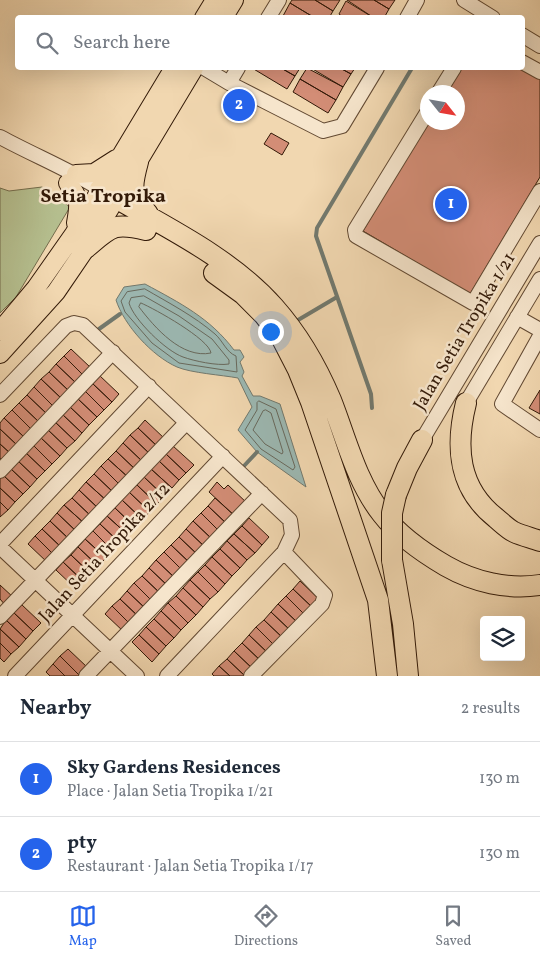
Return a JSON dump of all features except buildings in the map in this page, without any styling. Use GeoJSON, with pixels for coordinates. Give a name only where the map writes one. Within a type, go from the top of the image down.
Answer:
{"type":"FeatureCollection","features":[{"type":"Feature","properties":{"kind":"highway"},"geometry":{"type":"LineString","coordinates":[[131,157],[133,191],[150,226]]}},
{"type":"Feature","properties":{"kind":"highway"},"geometry":{"type":"LineString","coordinates":[[104,199],[150,226],[243,294],[264,315],[280,336],[312,402],[378,600],[387,676]]}},
{"type":"Feature","properties":{"kind":"highway"},"geometry":{"type":"LineString","coordinates":[[80,241],[115,226],[150,226],[201,248],[248,280],[275,308],[301,342],[318,371],[353,463],[382,514],[418,550],[459,573],[499,586],[540,585]]}},
{"type":"Feature","properties":{"kind":"highway"},"geometry":{"type":"LineString","coordinates":[[466,403],[460,427],[459,448],[466,481],[484,509],[513,532],[540,541]]}},
{"type":"Feature","properties":{"kind":"highway"},"geometry":{"type":"LineString","coordinates":[[408,676],[403,624],[392,560],[392,513],[396,495],[407,468],[422,440]]}},
{"type":"Feature","properties":{"kind":"main road"},"geometry":{"type":"LineString","coordinates":[[206,15],[215,0]]}},
{"type":"Feature","properties":{"kind":"main road"},"geometry":{"type":"LineString","coordinates":[[225,15],[234,0]]}},
{"type":"Feature","properties":{"kind":"main road"},"geometry":{"type":"LineString","coordinates":[[0,331],[36,288],[80,241],[78,194],[72,179],[94,173],[131,157],[173,70]]}},
{"type":"Feature","properties":{"kind":"main road"},"geometry":{"type":"LineString","coordinates":[[0,354],[56,292],[80,241],[104,199],[131,157],[193,70]]}},
{"type":"Feature","properties":{"kind":"street"},"geometry":{"type":"LineString","coordinates":[[270,15],[279,0]]}},
{"type":"Feature","properties":{"kind":"street"},"geometry":{"type":"LineString","coordinates":[[408,15],[417,0]]}},
{"type":"Feature","properties":{"kind":"street"},"geometry":{"type":"LineString","coordinates":[[464,0],[486,15]]}},
{"type":"Feature","properties":{"kind":"street"},"geometry":{"type":"LineString","coordinates":[[525,37],[540,46]]}},
{"type":"Feature","properties":{"kind":"street"},"geometry":{"type":"LineString","coordinates":[[525,64],[540,72]]}},
{"type":"Feature","properties":{"kind":"street"},"geometry":{"type":"LineString","coordinates":[[207,70],[314,128],[331,131],[342,126],[376,70]]}},
{"type":"Feature","properties":{"kind":"street"},"geometry":{"type":"LineString","coordinates":[[229,83],[237,70]]}},
{"type":"Feature","properties":{"kind":"street"},"geometry":{"type":"LineString","coordinates":[[443,85],[453,70]]}},
{"type":"Feature","properties":{"kind":"street"},"geometry":{"type":"LineString","coordinates":[[420,124],[355,230],[356,236],[473,303],[540,192]]}},
{"type":"Feature","properties":{"kind":"street"},"geometry":{"type":"LineString","coordinates":[[0,137],[42,160],[104,199]]}},
{"type":"Feature","properties":{"kind":"street","name":"Jalan Setia Tropika 1/21"},"geometry":{"type":"LineString","coordinates":[[422,440],[540,243]]}},
{"type":"Feature","properties":{"kind":"street","name":"Jalan Setia Tropika 1/21"},"geometry":{"type":"LineString","coordinates":[[466,403],[540,279]]}},
{"type":"Feature","properties":{"kind":"street"},"geometry":{"type":"LineString","coordinates":[[517,317],[540,330]]}},
{"type":"Feature","properties":{"kind":"street"},"geometry":{"type":"LineString","coordinates":[[0,394],[66,326],[74,323],[83,325],[290,520],[292,534],[284,552],[167,676]]}},
{"type":"Feature","properties":{"kind":"street"},"geometry":{"type":"LineString","coordinates":[[540,336],[502,404],[540,430]]}},
{"type":"Feature","properties":{"kind":"street"},"geometry":{"type":"LineString","coordinates":[[0,471],[113,352]]}},
{"type":"Feature","properties":{"kind":"street"},"geometry":{"type":"LineString","coordinates":[[137,676],[0,546],[149,386]]}},
{"type":"Feature","properties":{"kind":"street"},"geometry":{"type":"LineString","coordinates":[[0,617],[186,422]]}},
{"type":"Feature","properties":{"kind":"street","name":"Jalan Setia Tropika 2/12"},"geometry":{"type":"LineString","coordinates":[[15,676],[223,456]]}},
{"type":"Feature","properties":{"kind":"street"},"geometry":{"type":"LineString","coordinates":[[86,676],[262,493]]}},
{"type":"Feature","properties":{"kind":"street"},"geometry":{"type":"LineString","coordinates":[[251,676],[322,604],[324,596],[284,552]]}},
{"type":"Feature","properties":{"kind":"green space"},"geometry":{"type":"Polygon","coordinates":[[[42,187],[70,207],[16,297],[0,313],[0,188],[9,191],[42,187]]]}},
{"type":"Feature","properties":{"kind":"water"},"geometry":{"type":"Polygon","coordinates":[[[145,284],[194,312],[215,329],[234,350],[240,350],[244,357],[240,362],[244,372],[242,376],[253,396],[260,396],[280,404],[306,487],[257,452],[238,430],[252,407],[238,378],[177,367],[149,348],[132,329],[116,300],[124,287],[145,284]]]}},
{"type":"Feature","properties":{"kind":"waterway"},"geometry":{"type":"LineString","coordinates":[[372,408],[371,394],[316,236],[317,228],[411,70]]}},
{"type":"Feature","properties":{"kind":"waterway"},"geometry":{"type":"LineString","coordinates":[[293,323],[337,297]]}},
{"type":"Feature","properties":{"kind":"waterway"},"geometry":{"type":"LineString","coordinates":[[99,329],[120,314]]}},
{"type":"Feature","properties":{"kind":"waterway"},"geometry":{"type":"LineString","coordinates":[[243,467],[257,452]]}},
{"type":"Feature","properties":{"kind":"place","name":"pty"},"geometry":{"type":"Point","coordinates":[239,105]}},
{"type":"Feature","properties":{"kind":"place","name":"Sky Gardens Residences"},"geometry":{"type":"Point","coordinates":[451,204]}},
{"type":"Feature","properties":{"kind":"district","name":"Setia Tropika"},"geometry":{"type":"Point","coordinates":[103,197]}}]}
